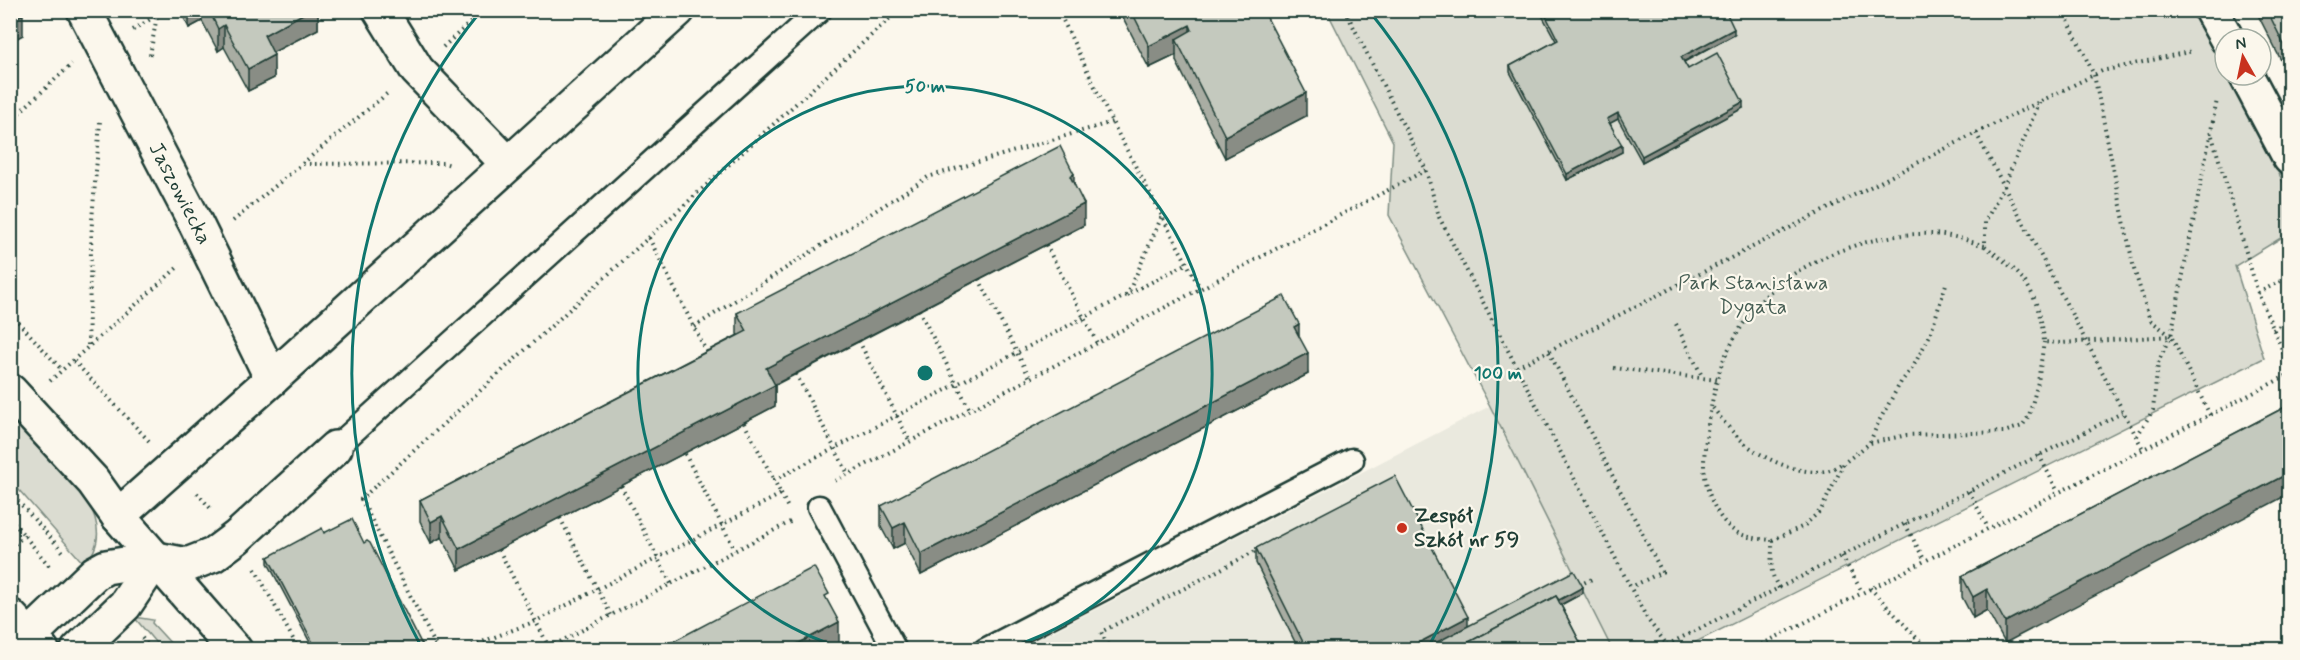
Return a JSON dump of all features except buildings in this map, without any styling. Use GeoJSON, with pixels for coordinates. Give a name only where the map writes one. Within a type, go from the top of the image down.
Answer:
{"type":"FeatureCollection","features":[{"type":"Feature","properties":{"kind":"street","name":"Jaszowiecka"},"geometry":{"type":"LineString","coordinates":[[84,10],[205,243],[272,379]]}},
{"type":"Feature","properties":{"kind":"street"},"geometry":{"type":"LineString","coordinates":[[380,10],[417,70],[500,172]]}},
{"type":"Feature","properties":{"kind":"street"},"geometry":{"type":"LineString","coordinates":[[118,516],[500,172],[670,13]]}},
{"type":"Feature","properties":{"kind":"street"},"geometry":{"type":"LineString","coordinates":[[2236,87],[2289,158]]}},
{"type":"Feature","properties":{"kind":"street"},"geometry":{"type":"LineString","coordinates":[[17,398],[93,481],[118,516],[236,650]]}},
{"type":"Feature","properties":{"kind":"street"},"geometry":{"type":"LineString","coordinates":[[27,634],[95,573],[106,567],[156,559],[187,565],[213,555],[237,537],[335,448]]}},
{"type":"Feature","properties":{"kind":"street"},"geometry":{"type":"LineString","coordinates":[[78,650],[125,605],[156,559]]}},
{"type":"Feature","properties":{"kind":"lane"},"geometry":{"type":"LineString","coordinates":[[335,448],[820,10]]}},
{"type":"Feature","properties":{"kind":"lane"},"geometry":{"type":"LineString","coordinates":[[985,650],[1352,460]]}},
{"type":"Feature","properties":{"kind":"lane"},"geometry":{"type":"LineString","coordinates":[[819,507],[896,650]]}},
{"type":"Feature","properties":{"kind":"path"},"geometry":{"type":"LineString","coordinates":[[149,59],[158,10]]}},
{"type":"Feature","properties":{"kind":"path"},"geometry":{"type":"LineString","coordinates":[[17,398],[62,370],[205,243],[417,70],[484,10]]}},
{"type":"Feature","properties":{"kind":"path"},"geometry":{"type":"LineString","coordinates":[[438,650],[361,499],[899,10]]}},
{"type":"Feature","properties":{"kind":"path"},"geometry":{"type":"LineString","coordinates":[[1058,10],[1112,122],[1200,288]]}},
{"type":"Feature","properties":{"kind":"path"},"geometry":{"type":"LineString","coordinates":[[1345,10],[1426,170],[1439,216],[1648,620],[1671,650]]}},
{"type":"Feature","properties":{"kind":"path"},"geometry":{"type":"LineString","coordinates":[[2064,10],[2094,75],[2134,269],[2150,320],[2171,336],[2210,415]]}},
{"type":"Feature","properties":{"kind":"path"},"geometry":{"type":"LineString","coordinates":[[1517,367],[2102,71],[2200,50],[2213,36]]}},
{"type":"Feature","properties":{"kind":"path"},"geometry":{"type":"LineString","coordinates":[[71,57],[77,68]]}},
{"type":"Feature","properties":{"kind":"path"},"geometry":{"type":"LineString","coordinates":[[2137,436],[2153,410],[2158,363],[2171,336],[2211,134],[2231,87]]}},
{"type":"Feature","properties":{"kind":"path"},"geometry":{"type":"LineString","coordinates":[[1985,246],[1985,222],[2004,186],[2040,101]]}},
{"type":"Feature","properties":{"kind":"path"},"geometry":{"type":"LineString","coordinates":[[88,347],[92,220],[99,116]]}},
{"type":"Feature","properties":{"kind":"path"},"geometry":{"type":"LineString","coordinates":[[694,327],[928,177],[1112,122]]}},
{"type":"Feature","properties":{"kind":"path"},"geometry":{"type":"LineString","coordinates":[[1976,133],[2143,449]]}},
{"type":"Feature","properties":{"kind":"path"},"geometry":{"type":"LineString","coordinates":[[2211,134],[2258,293],[2289,368]]}},
{"type":"Feature","properties":{"kind":"path"},"geometry":{"type":"LineString","coordinates":[[302,164],[444,163],[500,172]]}},
{"type":"Feature","properties":{"kind":"path"},"geometry":{"type":"LineString","coordinates":[[544,650],[819,507],[830,483],[1426,170]]}},
{"type":"Feature","properties":{"kind":"path"},"geometry":{"type":"LineString","coordinates":[[1127,296],[1162,216]]}},
{"type":"Feature","properties":{"kind":"path"},"geometry":{"type":"LineString","coordinates":[[1712,407],[1756,452],[1781,464],[1803,470],[1830,470],[1844,463],[1870,443],[1907,435],[2004,432],[2022,426],[2029,416],[2038,382],[2044,331],[2036,303],[2023,278],[1985,246],[1949,236],[1912,235],[1871,241],[1831,254],[1790,277],[1760,302],[1739,330],[1722,363],[1712,407],[1704,465],[1707,488],[1725,522],[1738,533],[1772,540],[1804,526],[1821,510],[1844,463]]}},
{"type":"Feature","properties":{"kind":"path"},"geometry":{"type":"LineString","coordinates":[[649,238],[710,358]]}},
{"type":"Feature","properties":{"kind":"path"},"geometry":{"type":"LineString","coordinates":[[1046,245],[1097,343]]}},
{"type":"Feature","properties":{"kind":"path"},"geometry":{"type":"LineString","coordinates":[[774,480],[1186,264]]}},
{"type":"Feature","properties":{"kind":"path"},"geometry":{"type":"LineString","coordinates":[[2258,293],[2289,276]]}},
{"type":"Feature","properties":{"kind":"path"},"geometry":{"type":"LineString","coordinates":[[979,279],[1030,378]]}},
{"type":"Feature","properties":{"kind":"path"},"geometry":{"type":"LineString","coordinates":[[1870,443],[1878,421],[1901,382],[1913,367],[1930,334],[1947,281]]}},
{"type":"Feature","properties":{"kind":"path"},"geometry":{"type":"LineString","coordinates":[[919,310],[970,410]]}},
{"type":"Feature","properties":{"kind":"path"},"geometry":{"type":"LineString","coordinates":[[10,314],[62,370]]}},
{"type":"Feature","properties":{"kind":"path"},"geometry":{"type":"LineString","coordinates":[[2273,330],[2289,319]]}},
{"type":"Feature","properties":{"kind":"path"},"geometry":{"type":"LineString","coordinates":[[1676,324],[1702,377]]}},
{"type":"Feature","properties":{"kind":"path"},"geometry":{"type":"LineString","coordinates":[[2044,342],[2171,336]]}},
{"type":"Feature","properties":{"kind":"path"},"geometry":{"type":"LineString","coordinates":[[859,341],[910,442]]}},
{"type":"Feature","properties":{"kind":"path"},"geometry":{"type":"LineString","coordinates":[[1549,352],[1662,572],[1631,587]]}},
{"type":"Feature","properties":{"kind":"path"},"geometry":{"type":"LineString","coordinates":[[1614,368],[1718,380]]}},
{"type":"Feature","properties":{"kind":"path"},"geometry":{"type":"LineString","coordinates":[[796,374],[848,474]]}},
{"type":"Feature","properties":{"kind":"path"},"geometry":{"type":"LineString","coordinates":[[1751,650],[2289,375]]}},
{"type":"Feature","properties":{"kind":"path"},"geometry":{"type":"LineString","coordinates":[[1667,645],[2124,412]]}},
{"type":"Feature","properties":{"kind":"path"},"geometry":{"type":"LineString","coordinates":[[460,650],[536,621],[781,495],[744,423]]}},
{"type":"Feature","properties":{"kind":"path"},"geometry":{"type":"LineString","coordinates":[[685,454],[735,550]]}},
{"type":"Feature","properties":{"kind":"path"},"geometry":{"type":"LineString","coordinates":[[2039,455],[2058,492]]}},
{"type":"Feature","properties":{"kind":"path"},"geometry":{"type":"LineString","coordinates":[[621,486],[671,584]]}},
{"type":"Feature","properties":{"kind":"path"},"geometry":{"type":"LineString","coordinates":[[1969,491],[1988,528]]}},
{"type":"Feature","properties":{"kind":"path"},"geometry":{"type":"LineString","coordinates":[[10,492],[65,554]]}},
{"type":"Feature","properties":{"kind":"path"},"geometry":{"type":"LineString","coordinates":[[10,505],[17,499]]}},
{"type":"Feature","properties":{"kind":"path"},"geometry":{"type":"LineString","coordinates":[[10,518],[53,570]]}},
{"type":"Feature","properties":{"kind":"path"},"geometry":{"type":"LineString","coordinates":[[560,518],[611,615]]}},
{"type":"Feature","properties":{"kind":"path"},"geometry":{"type":"LineString","coordinates":[[1905,524],[1925,561]]}},
{"type":"Feature","properties":{"kind":"path"},"geometry":{"type":"LineString","coordinates":[[10,548],[25,536]]}},
{"type":"Feature","properties":{"kind":"path"},"geometry":{"type":"LineString","coordinates":[[1772,540],[1772,574],[1779,588]]}},
{"type":"Feature","properties":{"kind":"path"},"geometry":{"type":"LineString","coordinates":[[1110,650],[1101,632],[1267,545]]}},
{"type":"Feature","properties":{"kind":"path"},"geometry":{"type":"LineString","coordinates":[[499,549],[549,647]]}},
{"type":"Feature","properties":{"kind":"path"},"geometry":{"type":"LineString","coordinates":[[1842,556],[1862,592]]}},
{"type":"Feature","properties":{"kind":"path"},"geometry":{"type":"LineString","coordinates":[[1579,585],[1592,579]]}},
{"type":"Feature","properties":{"kind":"path"},"geometry":{"type":"LineString","coordinates":[[1870,588],[1928,650]]}},
{"type":"Feature","properties":{"kind":"shaded area","name":"Zespół Szkół nr 59"},"geometry":{"type":"Polygon","coordinates":[[[1490,406],[1612,649],[1017,650],[1490,406]]]}},
{"type":"Feature","properties":{"kind":"green space","name":"Park Stanisława Dygata"},"geometry":{"type":"Polygon","coordinates":[[[1327,11],[2197,11],[2213,42],[2213,87],[2236,87],[2289,194],[2289,233],[2235,266],[2264,358],[1682,649],[1612,649],[1490,406],[1389,215],[1393,142],[1327,11]]]}},
{"type":"Feature","properties":{"kind":"green space"},"geometry":{"type":"Polygon","coordinates":[[[18,418],[63,467],[91,507],[97,527],[96,546],[84,564],[11,481],[11,429],[18,418]]]}},
{"type":"Feature","properties":{"kind":"green space"},"geometry":{"type":"Polygon","coordinates":[[[134,617],[153,620],[152,623],[176,649],[161,649],[134,617]]]}},
{"type":"Feature","properties":{"kind":"place","name":"Zespół Szkół nr 59"},"geometry":{"type":"Point","coordinates":[1402,528]}}]}
